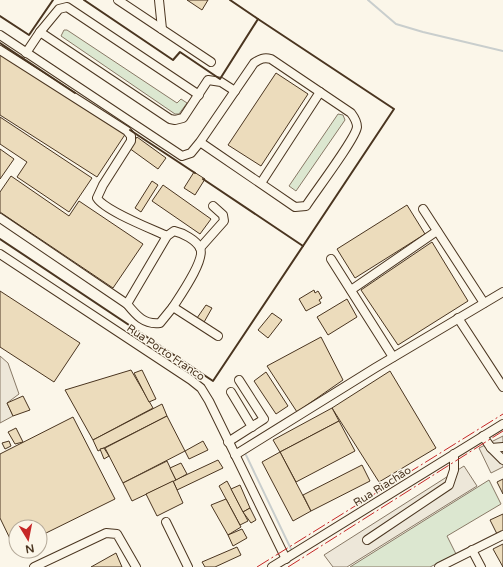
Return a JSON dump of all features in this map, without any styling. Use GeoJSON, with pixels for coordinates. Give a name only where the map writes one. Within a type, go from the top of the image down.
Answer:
{"type":"FeatureCollection","features":[{"type":"Feature","properties":{"kind":"street"},"geometry":{"type":"LineString","coordinates":[[118,0],[211,62]]}},
{"type":"Feature","properties":{"kind":"street"},"geometry":{"type":"LineString","coordinates":[[159,0],[162,29]]}},
{"type":"Feature","properties":{"kind":"street"},"geometry":{"type":"LineString","coordinates":[[26,53],[40,32],[59,9],[67,7],[199,95]]}},
{"type":"Feature","properties":{"kind":"street"},"geometry":{"type":"LineString","coordinates":[[40,32],[170,119],[175,120],[184,118],[208,80],[212,79],[221,82],[235,91]]}},
{"type":"Feature","properties":{"kind":"street"},"geometry":{"type":"LineString","coordinates":[[0,35],[182,156],[191,153],[200,142],[254,64],[260,59],[271,59],[351,113],[355,118],[357,126],[355,134],[306,206],[295,207],[200,142]]}},
{"type":"Feature","properties":{"kind":"street"},"geometry":{"type":"LineString","coordinates":[[0,50],[127,131],[131,136],[131,141],[103,185],[98,198],[100,203],[112,210],[167,236]]}},
{"type":"Feature","properties":{"kind":"street"},"geometry":{"type":"LineString","coordinates":[[261,183],[320,92]]}},
{"type":"Feature","properties":{"kind":"street"},"geometry":{"type":"LineString","coordinates":[[200,248],[224,222],[224,215],[213,206]]}},
{"type":"Feature","properties":{"kind":"street"},"geometry":{"type":"LineString","coordinates":[[423,209],[484,303]]}},
{"type":"Feature","properties":{"kind":"street"},"geometry":{"type":"LineString","coordinates":[[0,218],[127,304],[138,318],[154,324],[160,323],[173,307],[197,266],[201,256],[200,248],[194,241],[178,232],[172,232],[167,236],[127,304]]}},
{"type":"Feature","properties":{"kind":"street"},"geometry":{"type":"LineString","coordinates":[[351,290],[438,231]]}},
{"type":"Feature","properties":{"kind":"street","name":"Rua Porto Franco"},"geometry":{"type":"LineString","coordinates":[[0,254],[201,388],[209,401],[286,559]]}},
{"type":"Feature","properties":{"kind":"street"},"geometry":{"type":"LineString","coordinates":[[331,259],[393,357]]}},
{"type":"Feature","properties":{"kind":"street"},"geometry":{"type":"LineString","coordinates":[[235,455],[393,357],[503,292]]}},
{"type":"Feature","properties":{"kind":"street"},"geometry":{"type":"LineString","coordinates":[[173,307],[218,336]]}},
{"type":"Feature","properties":{"kind":"street"},"geometry":{"type":"LineString","coordinates":[[458,318],[503,387]]}},
{"type":"Feature","properties":{"kind":"street"},"geometry":{"type":"LineString","coordinates":[[228,442],[262,421],[264,417],[239,380]]}},
{"type":"Feature","properties":{"kind":"street"},"geometry":{"type":"LineString","coordinates":[[231,392],[252,427]]}},
{"type":"Feature","properties":{"kind":"street","name":"Rua Riachão"},"geometry":{"type":"LineString","coordinates":[[276,566],[503,424]]}},
{"type":"Feature","properties":{"kind":"street"},"geometry":{"type":"LineString","coordinates":[[483,436],[491,448],[503,460]]}},
{"type":"Feature","properties":{"kind":"street"},"geometry":{"type":"LineString","coordinates":[[491,448],[503,447]]}},
{"type":"Feature","properties":{"kind":"street"},"geometry":{"type":"LineString","coordinates":[[367,540],[449,484],[454,470],[454,454]]}},
{"type":"Feature","properties":{"kind":"street"},"geometry":{"type":"LineString","coordinates":[[166,522],[188,567]]}},
{"type":"Feature","properties":{"kind":"street"},"geometry":{"type":"LineString","coordinates":[[34,567],[106,532],[117,534],[136,567]]}},
{"type":"Feature","properties":{"kind":"street"},"geometry":{"type":"LineString","coordinates":[[439,567],[503,535]]}},
{"type":"Feature","properties":{"kind":"street"},"geometry":{"type":"LineString","coordinates":[[472,550],[481,567]]}},
{"type":"Feature","properties":{"kind":"green space"},"geometry":{"type":"Polygon","coordinates":[[[64,30],[67,30],[177,103],[181,99],[187,103],[179,114],[175,114],[61,36],[64,30]]]}},
{"type":"Feature","properties":{"kind":"green space"},"geometry":{"type":"Polygon","coordinates":[[[338,114],[343,115],[345,120],[296,191],[289,186],[338,114]]]}},
{"type":"Feature","properties":{"kind":"green space"},"geometry":{"type":"Polygon","coordinates":[[[489,480],[501,504],[447,536],[456,554],[430,567],[350,567],[489,480]]]}},
{"type":"Feature","properties":{"kind":"shaded area"},"geometry":{"type":"Polygon","coordinates":[[[0,356],[8,363],[19,394],[7,403],[13,416],[0,423],[0,356]]]}},
{"type":"Feature","properties":{"kind":"shaded area"},"geometry":{"type":"Polygon","coordinates":[[[503,436],[503,467],[491,473],[479,448],[503,436]]]}},
{"type":"Feature","properties":{"kind":"shaded area"},"geometry":{"type":"Polygon","coordinates":[[[464,466],[477,486],[347,567],[333,567],[324,555],[464,466]]]}},
{"type":"Feature","properties":{"kind":"building"},"geometry":{"type":"Polygon","coordinates":[[[187,0],[208,0],[202,10],[187,0]]]}},
{"type":"Feature","properties":{"kind":"building"},"geometry":{"type":"Polygon","coordinates":[[[0,53],[126,133],[97,177],[0,115],[0,53]]]}},
{"type":"Feature","properties":{"kind":"building"},"geometry":{"type":"Polygon","coordinates":[[[276,73],[308,94],[261,166],[228,145],[276,73]]]}},
{"type":"Feature","properties":{"kind":"building"},"geometry":{"type":"Polygon","coordinates":[[[0,117],[92,178],[69,212],[17,177],[27,162],[0,144],[0,117]]]}},
{"type":"Feature","properties":{"kind":"building"},"geometry":{"type":"Polygon","coordinates":[[[137,137],[166,158],[158,169],[129,148],[137,137]]]}},
{"type":"Feature","properties":{"kind":"building"},"geometry":{"type":"Polygon","coordinates":[[[0,149],[14,159],[0,179],[0,149]]]}},
{"type":"Feature","properties":{"kind":"building"},"geometry":{"type":"Polygon","coordinates":[[[194,172],[205,179],[195,195],[184,188],[194,172]]]}},
{"type":"Feature","properties":{"kind":"building"},"geometry":{"type":"Polygon","coordinates":[[[11,176],[69,216],[79,201],[143,244],[113,288],[0,212],[0,192],[11,176]]]}},
{"type":"Feature","properties":{"kind":"building"},"geometry":{"type":"Polygon","coordinates":[[[152,181],[158,185],[141,212],[135,208],[152,181]]]}},
{"type":"Feature","properties":{"kind":"building"},"geometry":{"type":"Polygon","coordinates":[[[163,185],[211,219],[200,234],[152,201],[163,185]]]}},
{"type":"Feature","properties":{"kind":"building"},"geometry":{"type":"Polygon","coordinates":[[[407,205],[425,234],[355,278],[337,249],[407,205]]]}},
{"type":"Feature","properties":{"kind":"building"},"geometry":{"type":"Polygon","coordinates":[[[432,242],[468,301],[398,345],[361,290],[432,242]]]}},
{"type":"Feature","properties":{"kind":"building"},"geometry":{"type":"Polygon","coordinates":[[[314,290],[315,293],[318,291],[322,298],[319,300],[321,303],[306,311],[299,299],[314,290]]]}},
{"type":"Feature","properties":{"kind":"building"},"geometry":{"type":"Polygon","coordinates":[[[0,291],[80,343],[54,382],[0,347],[0,291]]]}},
{"type":"Feature","properties":{"kind":"building"},"geometry":{"type":"Polygon","coordinates":[[[347,299],[357,317],[328,335],[317,317],[347,299]]]}},
{"type":"Feature","properties":{"kind":"building"},"geometry":{"type":"Polygon","coordinates":[[[206,305],[212,308],[203,324],[197,318],[206,305]]]}},
{"type":"Feature","properties":{"kind":"building"},"geometry":{"type":"Polygon","coordinates":[[[272,313],[282,320],[268,338],[258,330],[272,313]]]}},
{"type":"Feature","properties":{"kind":"building"},"geometry":{"type":"Polygon","coordinates":[[[321,337],[343,380],[297,412],[267,366],[321,337]]]}},
{"type":"Feature","properties":{"kind":"building"},"geometry":{"type":"Polygon","coordinates":[[[131,370],[153,408],[93,440],[65,390],[131,370]]]}},
{"type":"Feature","properties":{"kind":"building"},"geometry":{"type":"Polygon","coordinates":[[[142,370],[156,399],[149,402],[134,373],[142,370]]]}},
{"type":"Feature","properties":{"kind":"building"},"geometry":{"type":"Polygon","coordinates":[[[390,371],[436,448],[379,482],[332,408],[390,371]]]}},
{"type":"Feature","properties":{"kind":"building"},"geometry":{"type":"Polygon","coordinates":[[[266,372],[288,406],[276,414],[254,381],[266,372]]]}},
{"type":"Feature","properties":{"kind":"building"},"geometry":{"type":"Polygon","coordinates":[[[23,396],[30,410],[13,416],[7,403],[23,396]]]}},
{"type":"Feature","properties":{"kind":"building"},"geometry":{"type":"Polygon","coordinates":[[[162,404],[167,416],[98,451],[93,440],[162,404]]]}},
{"type":"Feature","properties":{"kind":"building"},"geometry":{"type":"Polygon","coordinates":[[[332,408],[339,421],[280,452],[273,440],[332,408]]]}},
{"type":"Feature","properties":{"kind":"building"},"geometry":{"type":"Polygon","coordinates":[[[167,416],[185,451],[123,483],[105,448],[167,416]]]}},
{"type":"Feature","properties":{"kind":"building"},"geometry":{"type":"Polygon","coordinates":[[[73,417],[115,499],[48,532],[48,519],[8,519],[8,535],[0,518],[0,454],[73,417]]]}},
{"type":"Feature","properties":{"kind":"building"},"geometry":{"type":"Polygon","coordinates":[[[339,421],[355,451],[296,482],[280,452],[339,421]]]}},
{"type":"Feature","properties":{"kind":"building"},"geometry":{"type":"Polygon","coordinates":[[[16,428],[23,442],[15,444],[8,432],[16,428]]]}},
{"type":"Feature","properties":{"kind":"building"},"geometry":{"type":"Polygon","coordinates":[[[9,441],[11,446],[5,449],[2,443],[9,441]]]}},
{"type":"Feature","properties":{"kind":"building"},"geometry":{"type":"Polygon","coordinates":[[[203,441],[208,450],[189,459],[185,451],[203,441]]]}},
{"type":"Feature","properties":{"kind":"building"},"geometry":{"type":"Polygon","coordinates":[[[104,448],[109,456],[104,459],[100,449],[104,448]]]}},
{"type":"Feature","properties":{"kind":"building"},"geometry":{"type":"Polygon","coordinates":[[[280,452],[311,511],[293,521],[262,462],[280,452]]]}},
{"type":"Feature","properties":{"kind":"building"},"geometry":{"type":"Polygon","coordinates":[[[218,460],[223,468],[177,490],[173,481],[218,460]]]}},
{"type":"Feature","properties":{"kind":"building"},"geometry":{"type":"Polygon","coordinates":[[[167,461],[176,480],[132,501],[123,483],[167,461]]]}},
{"type":"Feature","properties":{"kind":"building"},"geometry":{"type":"Polygon","coordinates":[[[181,463],[187,474],[176,480],[170,468],[181,463]]]}},
{"type":"Feature","properties":{"kind":"building"},"geometry":{"type":"Polygon","coordinates":[[[362,465],[370,481],[311,511],[303,495],[362,465]]]}},
{"type":"Feature","properties":{"kind":"building"},"geometry":{"type":"Polygon","coordinates":[[[503,479],[503,494],[497,482],[503,479]]]}},
{"type":"Feature","properties":{"kind":"building"},"geometry":{"type":"Polygon","coordinates":[[[173,481],[183,503],[157,516],[146,494],[173,481]]]}},
{"type":"Feature","properties":{"kind":"building"},"geometry":{"type":"Polygon","coordinates":[[[227,481],[248,521],[240,525],[219,486],[227,481]]]}},
{"type":"Feature","properties":{"kind":"building"},"geometry":{"type":"Polygon","coordinates":[[[240,485],[250,508],[243,512],[231,489],[240,485]]]}},
{"type":"Feature","properties":{"kind":"building"},"geometry":{"type":"Polygon","coordinates":[[[226,499],[241,527],[228,535],[211,505],[226,499]]]}},
{"type":"Feature","properties":{"kind":"building"},"geometry":{"type":"Polygon","coordinates":[[[250,508],[256,520],[251,523],[243,512],[250,508]]]}},
{"type":"Feature","properties":{"kind":"building"},"geometry":{"type":"Polygon","coordinates":[[[503,514],[503,531],[497,534],[490,520],[503,514]]]}},
{"type":"Feature","properties":{"kind":"building"},"geometry":{"type":"Polygon","coordinates":[[[242,529],[247,538],[233,546],[228,535],[242,529]]]}},
{"type":"Feature","properties":{"kind":"building"},"geometry":{"type":"Polygon","coordinates":[[[503,544],[503,567],[493,549],[503,544]]]}},
{"type":"Feature","properties":{"kind":"building"},"geometry":{"type":"Polygon","coordinates":[[[237,547],[241,555],[215,567],[205,567],[202,562],[237,547]]]}},
{"type":"Feature","properties":{"kind":"building"},"geometry":{"type":"Polygon","coordinates":[[[116,553],[122,567],[91,567],[116,553]]]}},
{"type":"Feature","properties":{"kind":"waterway"},"geometry":{"type":"LineString","coordinates":[[368,0],[396,24],[503,51]]}},
{"type":"Feature","properties":{"kind":"waterway"},"geometry":{"type":"LineString","coordinates":[[246,455],[291,549]]}},
{"type":"Feature","properties":{"kind":"wall"},"geometry":{"type":"LineString","coordinates":[[0,16],[29,35],[53,0]]}},
{"type":"Feature","properties":{"kind":"wall"},"geometry":{"type":"LineString","coordinates":[[84,0],[173,60],[180,52],[220,79],[258,19],[394,109],[303,246],[203,179]]}},
{"type":"Feature","properties":{"kind":"wall"},"geometry":{"type":"LineString","coordinates":[[230,0],[258,19]]}},
{"type":"Feature","properties":{"kind":"wall"},"geometry":{"type":"LineString","coordinates":[[0,43],[75,93]]}},
{"type":"Feature","properties":{"kind":"wall"},"geometry":{"type":"LineString","coordinates":[[130,130],[195,173]]}},
{"type":"Feature","properties":{"kind":"wall"},"geometry":{"type":"LineString","coordinates":[[0,239],[213,381],[303,246]]}},
{"type":"Feature","properties":{"kind":"power"},"geometry":{"type":"LineString","coordinates":[[257,567],[503,414]]}},
{"type":"Feature","properties":{"kind":"power"},"geometry":{"type":"LineString","coordinates":[[288,567],[503,431]]}}]}
